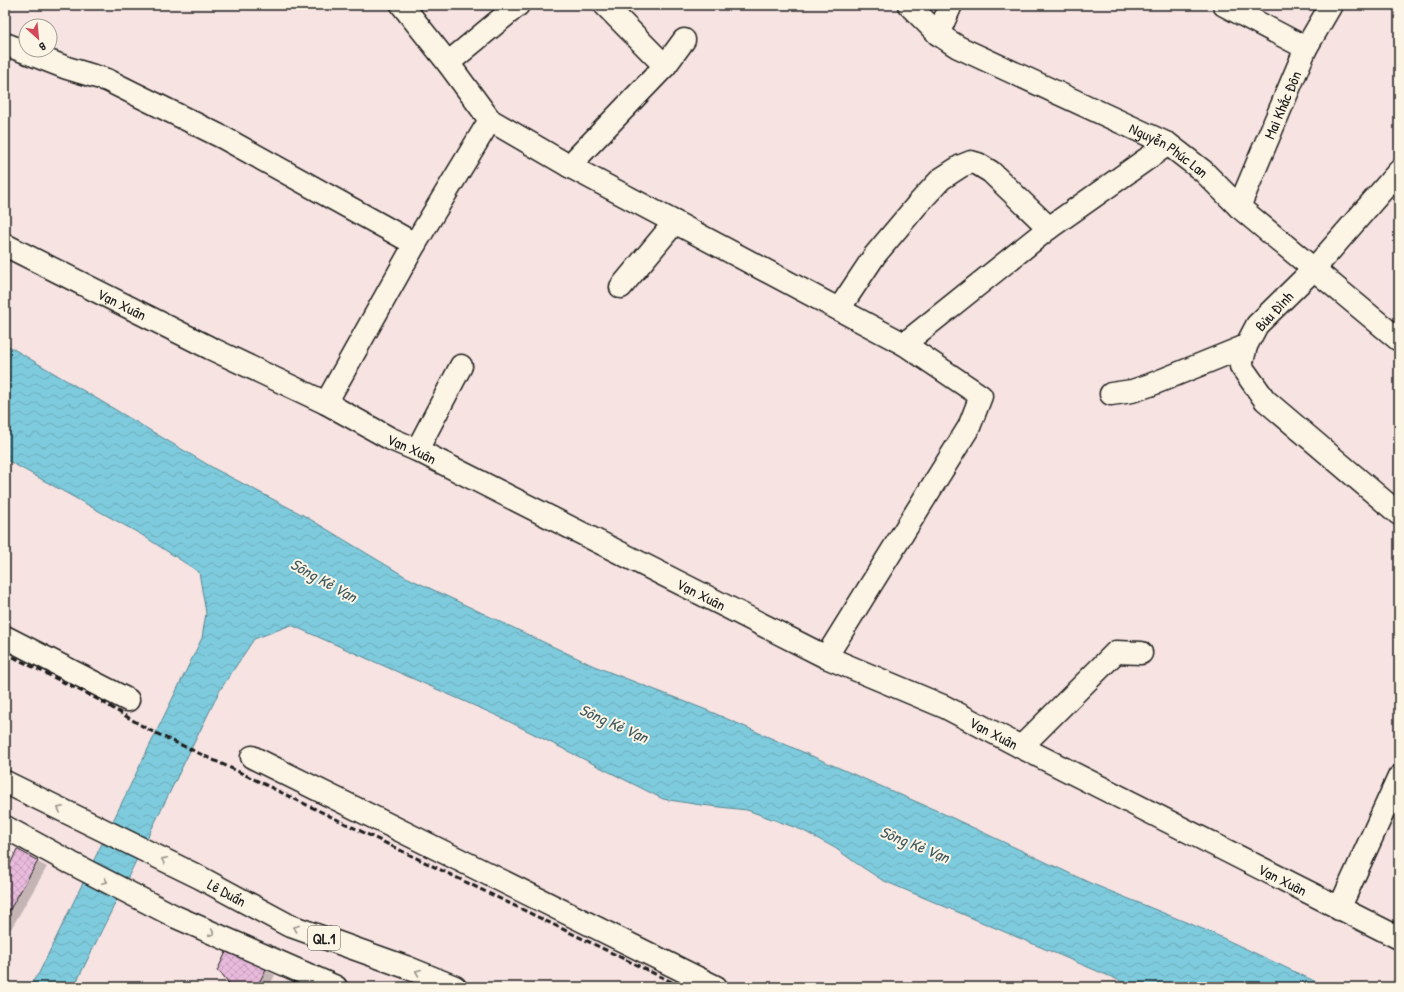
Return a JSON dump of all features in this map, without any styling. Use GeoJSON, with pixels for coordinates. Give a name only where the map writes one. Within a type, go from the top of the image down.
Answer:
{"type":"FeatureCollection","features":[{"type":"Feature","properties":{"kind":"street"},"geometry":{"type":"LineString","coordinates":[[402,5],[448,63],[490,120],[569,166],[904,344],[980,396],[969,427],[826,657]]}},
{"type":"Feature","properties":{"kind":"street"},"geometry":{"type":"LineString","coordinates":[[448,63],[518,5]]}},
{"type":"Feature","properties":{"kind":"street"},"geometry":{"type":"LineString","coordinates":[[605,5],[665,66]]}},
{"type":"Feature","properties":{"kind":"street","name":"Nguyễn Phúc Lan"},"geometry":{"type":"LineString","coordinates":[[909,5],[938,34],[958,47],[1168,144],[1203,171],[1239,207],[1399,340]]}},
{"type":"Feature","properties":{"kind":"street"},"geometry":{"type":"LineString","coordinates":[[938,34],[951,5]]}},
{"type":"Feature","properties":{"kind":"street"},"geometry":{"type":"LineString","coordinates":[[1224,5],[1306,48]]}},
{"type":"Feature","properties":{"kind":"street","name":"Mai Khắc Đôn"},"geometry":{"type":"LineString","coordinates":[[1239,207],[1306,48],[1331,5]]}},
{"type":"Feature","properties":{"kind":"street"},"geometry":{"type":"LineString","coordinates":[[569,166],[665,66],[684,40]]}},
{"type":"Feature","properties":{"kind":"street"},"geometry":{"type":"LineString","coordinates":[[5,44],[67,68],[107,80],[224,138],[415,244]]}},
{"type":"Feature","properties":{"kind":"street"},"geometry":{"type":"LineString","coordinates":[[326,403],[415,244],[490,120]]}},
{"type":"Feature","properties":{"kind":"street"},"geometry":{"type":"LineString","coordinates":[[904,344],[1049,228],[1168,144]]}},
{"type":"Feature","properties":{"kind":"street"},"geometry":{"type":"LineString","coordinates":[[840,309],[876,255],[917,205],[941,179],[960,166],[971,162],[978,164],[991,172],[1049,228]]}},
{"type":"Feature","properties":{"kind":"street","name":"Bửu Đình"},"geometry":{"type":"LineString","coordinates":[[1399,171],[1314,270],[1257,325],[1246,346],[1241,366],[1265,400],[1399,514]]}},
{"type":"Feature","properties":{"kind":"street"},"geometry":{"type":"LineString","coordinates":[[621,287],[675,222]]}},
{"type":"Feature","properties":{"kind":"street","name":"Vạn Xuân"},"geometry":{"type":"LineString","coordinates":[[5,244],[203,344],[326,403],[391,439],[417,450],[826,657],[945,707],[1339,909],[1399,938]]}},
{"type":"Feature","properties":{"kind":"street"},"geometry":{"type":"LineString","coordinates":[[1111,394],[1132,391],[1150,386],[1246,346]]}},
{"type":"Feature","properties":{"kind":"street"},"geometry":{"type":"LineString","coordinates":[[417,450],[461,366]]}},
{"type":"Feature","properties":{"kind":"street"},"geometry":{"type":"LineString","coordinates":[[5,637],[128,700]]}},
{"type":"Feature","properties":{"kind":"street"},"geometry":{"type":"LineString","coordinates":[[1021,747],[1116,652],[1141,653]]}},
{"type":"Feature","properties":{"kind":"street"},"geometry":{"type":"LineString","coordinates":[[252,757],[716,987]]}},
{"type":"Feature","properties":{"kind":"street"},"geometry":{"type":"LineString","coordinates":[[1339,909],[1399,777]]}},
{"type":"Feature","properties":{"kind":"street","name":"Lê Duẩn"},"geometry":{"type":"LineString","coordinates":[[5,782],[199,877],[288,925],[406,967],[455,987]]}},
{"type":"Feature","properties":{"kind":"street"},"geometry":{"type":"LineString","coordinates":[[5,827],[70,863],[176,917],[336,987]]}},
{"type":"Feature","properties":{"kind":"water","name":"Sông Kẻ Vạn"},"geometry":{"type":"Polygon","coordinates":[[[5,344],[215,469],[303,515],[406,577],[594,666],[709,711],[942,813],[1090,883],[1210,932],[1327,987],[1135,987],[882,880],[835,848],[802,830],[747,810],[663,799],[500,717],[291,625],[254,639],[220,690],[74,987],[28,987],[39,973],[202,638],[206,613],[199,572],[142,535],[5,459],[5,344]]]}},
{"type":"Feature","properties":{"kind":"building"},"geometry":{"type":"Polygon","coordinates":[[[17,849],[38,861],[5,918],[5,876],[17,849]]]}},
{"type":"Feature","properties":{"kind":"building"},"geometry":{"type":"Polygon","coordinates":[[[227,950],[266,969],[257,987],[232,987],[221,973],[217,971],[227,950]]]}},
{"type":"Feature","properties":{"kind":"railway"},"geometry":{"type":"LineString","coordinates":[[5,653],[99,700],[149,730],[237,771],[682,987]]}}]}
